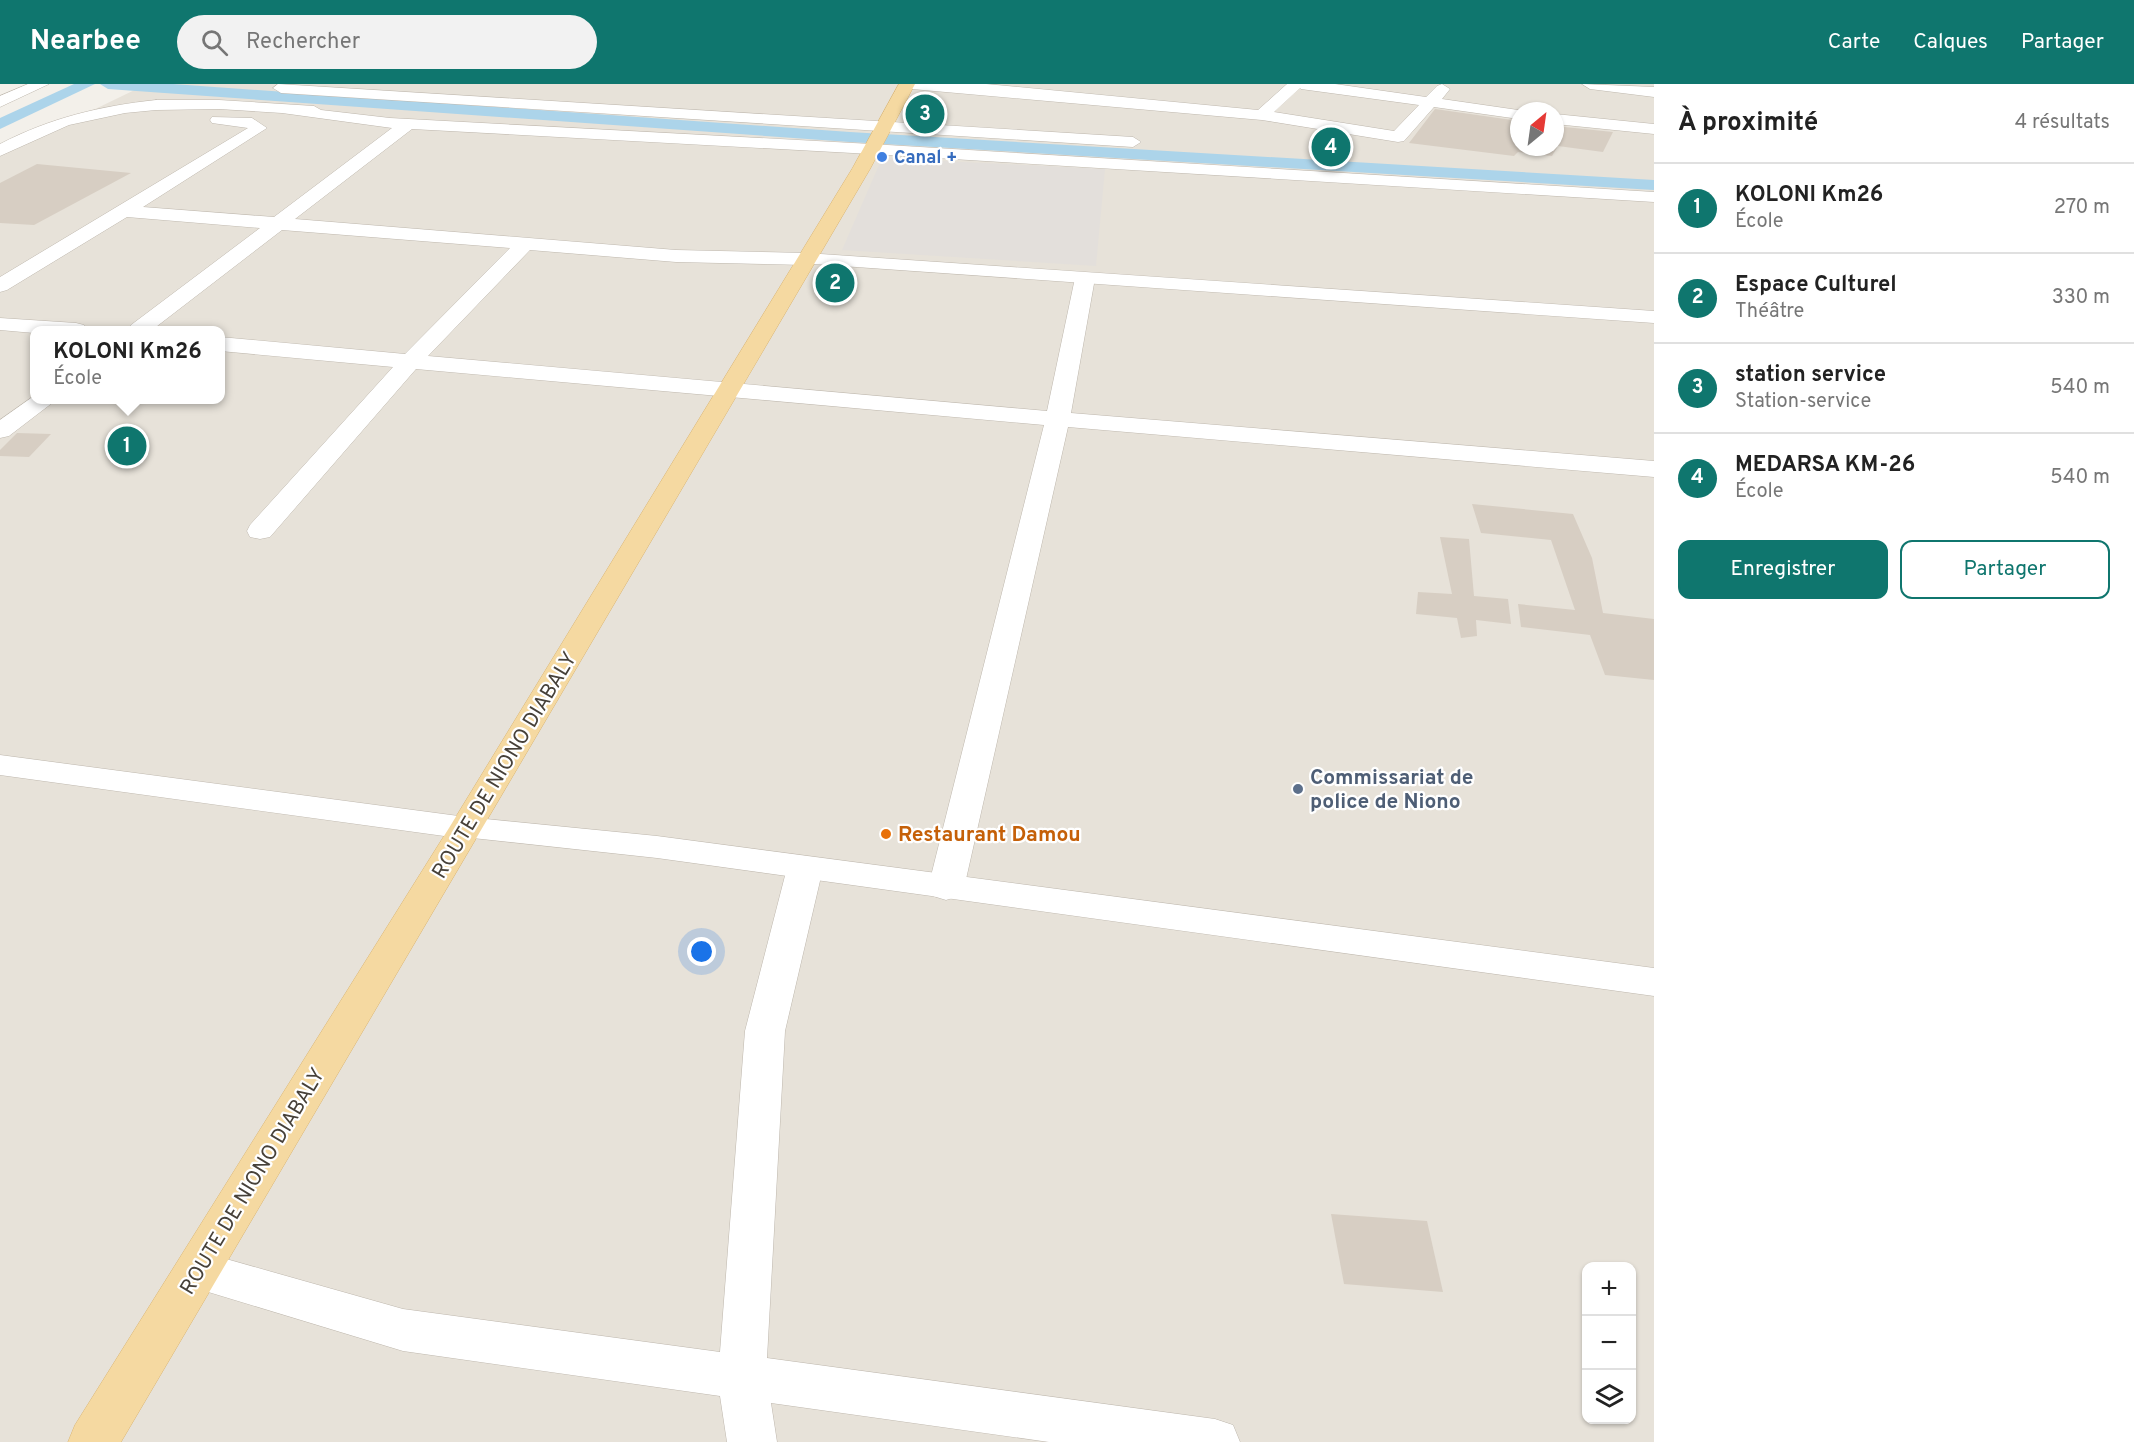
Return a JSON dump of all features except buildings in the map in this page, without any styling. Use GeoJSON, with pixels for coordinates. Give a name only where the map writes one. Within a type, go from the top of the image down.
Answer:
{"type":"FeatureCollection","features":[{"type":"Feature","properties":{"kind":"main road","name":"ROUTE DE NIONO DIABALY"},"geometry":{"type":"LineString","coordinates":[[93,1442],[466,828],[806,259],[907,84]]}},
{"type":"Feature","properties":{"kind":"street"},"geometry":{"type":"LineString","coordinates":[[0,102],[41,84]]}},
{"type":"Feature","properties":{"kind":"street"},"geometry":{"type":"LineString","coordinates":[[261,84],[331,97],[1654,197]]}},
{"type":"Feature","properties":{"kind":"street"},"geometry":{"type":"LineString","coordinates":[[912,84],[975,86],[1262,116],[1398,137],[1446,84]]}},
{"type":"Feature","properties":{"kind":"street"},"geometry":{"type":"LineString","coordinates":[[1262,116],[1296,84]]}},
{"type":"Feature","properties":{"kind":"street"},"geometry":{"type":"LineString","coordinates":[[1301,84],[1510,113]]}},
{"type":"Feature","properties":{"kind":"street"},"geometry":{"type":"LineString","coordinates":[[1590,84],[1654,92]]}},
{"type":"Feature","properties":{"kind":"street"},"geometry":{"type":"LineString","coordinates":[[1092,126],[1117,101],[1133,90]]}},
{"type":"Feature","properties":{"kind":"street"},"geometry":{"type":"LineString","coordinates":[[0,151],[60,122],[111,110],[171,103],[331,97]]}},
{"type":"Feature","properties":{"kind":"street"},"geometry":{"type":"LineString","coordinates":[[331,97],[316,114],[329,118],[408,124],[877,138],[1092,126],[1154,143]]}},
{"type":"Feature","properties":{"kind":"street"},"geometry":{"type":"LineString","coordinates":[[0,286],[259,128],[252,123],[229,120],[187,121],[111,117],[111,110]]}},
{"type":"Feature","properties":{"kind":"street"},"geometry":{"type":"LineString","coordinates":[[1564,119],[1654,129]]}},
{"type":"Feature","properties":{"kind":"street"},"geometry":{"type":"LineString","coordinates":[[144,326],[408,124]]}},
{"type":"Feature","properties":{"kind":"street"},"geometry":{"type":"LineString","coordinates":[[125,211],[676,256],[806,259],[1654,316]]}},
{"type":"Feature","properties":{"kind":"street"},"geometry":{"type":"LineString","coordinates":[[260,531],[411,362],[524,245]]}},
{"type":"Feature","properties":{"kind":"street"},"geometry":{"type":"LineString","coordinates":[[946,888],[1058,418],[1085,278]]}},
{"type":"Feature","properties":{"kind":"street"},"geometry":{"type":"LineString","coordinates":[[0,324],[30,326]]}},
{"type":"Feature","properties":{"kind":"street"},"geometry":{"type":"LineString","coordinates":[[225,344],[727,391],[1654,469]]}},
{"type":"Feature","properties":{"kind":"street"},"geometry":{"type":"LineString","coordinates":[[0,431],[37,404]]}},
{"type":"Feature","properties":{"kind":"street"},"geometry":{"type":"LineString","coordinates":[[0,765],[466,828],[657,847],[946,888],[1654,982]]}},
{"type":"Feature","properties":{"kind":"street"},"geometry":{"type":"LineString","coordinates":[[752,1442],[742,1377],[765,1031],[804,868]]}},
{"type":"Feature","properties":{"kind":"street"},"geometry":{"type":"LineString","coordinates":[[198,1270],[403,1330],[1215,1442]]}},
{"type":"Feature","properties":{"kind":"shaded area"},"geometry":{"type":"Polygon","coordinates":[[[147,84],[1654,84],[1654,1442],[0,1442],[0,155],[147,84]]]}},
{"type":"Feature","properties":{"kind":"shaded area"},"geometry":{"type":"Polygon","coordinates":[[[882,158],[1105,169],[1096,266],[842,250],[882,158]]]}},
{"type":"Feature","properties":{"kind":"waterway"},"geometry":{"type":"LineString","coordinates":[[0,124],[87,84]]}},
{"type":"Feature","properties":{"kind":"waterway"},"geometry":{"type":"LineString","coordinates":[[108,84],[850,137],[1654,185]]}},
{"type":"Feature","properties":{"kind":"place","name":"station service"},"geometry":{"type":"Point","coordinates":[925,114]}},
{"type":"Feature","properties":{"kind":"place","name":"MEDARSA KM-26"},"geometry":{"type":"Point","coordinates":[1331,147]}},
{"type":"Feature","properties":{"kind":"place","name":"Canal +"},"geometry":{"type":"Point","coordinates":[882,157]}},
{"type":"Feature","properties":{"kind":"place","name":"Espace Culturel"},"geometry":{"type":"Point","coordinates":[835,283]}},
{"type":"Feature","properties":{"kind":"place","name":"KOLONI Km26"},"geometry":{"type":"Point","coordinates":[127,446]}},
{"type":"Feature","properties":{"kind":"place","name":"Commissariat de police de Niono"},"geometry":{"type":"Point","coordinates":[1298,789]}},
{"type":"Feature","properties":{"kind":"place","name":"Restaurant Damou"},"geometry":{"type":"Point","coordinates":[886,834]}}]}
